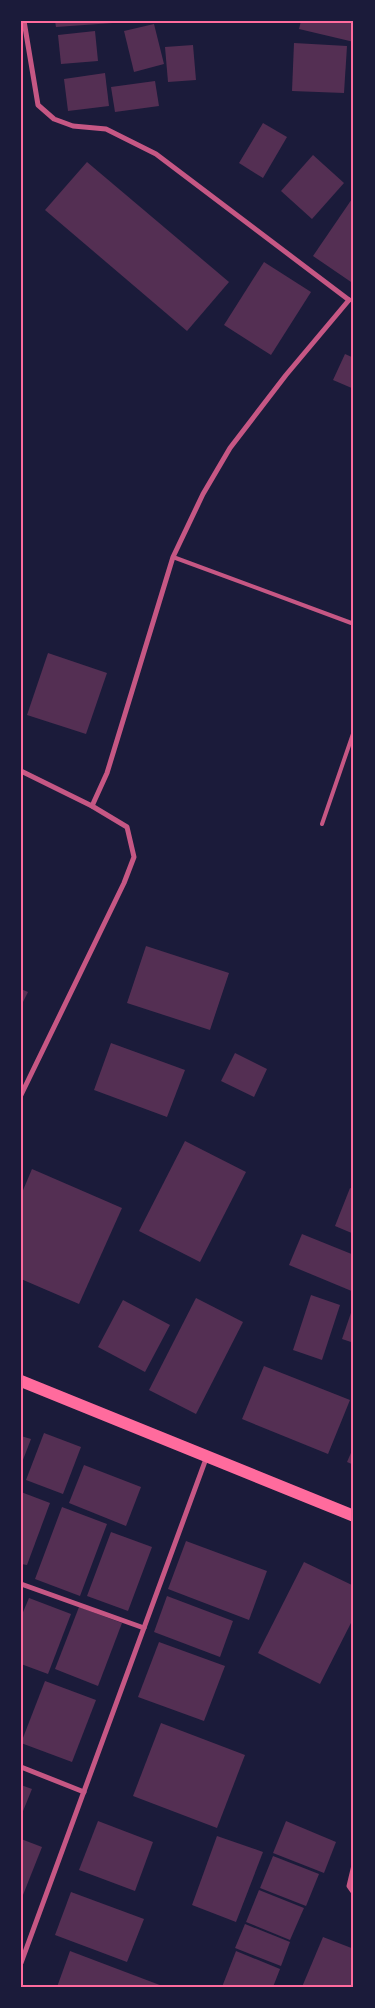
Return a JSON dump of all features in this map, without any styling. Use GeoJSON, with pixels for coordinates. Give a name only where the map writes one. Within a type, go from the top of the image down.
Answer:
{"type":"FeatureCollection","features":[{"type":"Feature","properties":{"kind":"main road"},"geometry":{"type":"LineString","coordinates":[[21,1381],[354,1516]]}},
{"type":"Feature","properties":{"kind":"street"},"geometry":{"type":"LineString","coordinates":[[24,21],[38,105],[54,119],[73,126],[106,129],[156,154],[351,301],[286,375],[230,448],[203,494],[174,557],[107,773],[92,806]]}},
{"type":"Feature","properties":{"kind":"street"},"geometry":{"type":"LineString","coordinates":[[21,55],[28,54]]}},
{"type":"Feature","properties":{"kind":"street"},"geometry":{"type":"LineString","coordinates":[[21,771],[92,806],[127,827],[134,857],[124,883],[21,1095]]}},
{"type":"Feature","properties":{"kind":"street"},"geometry":{"type":"LineString","coordinates":[[21,1962],[23,1952],[84,1792],[207,1456]]}},
{"type":"Feature","properties":{"kind":"street"},"geometry":{"type":"LineString","coordinates":[[21,1584],[144,1628]]}},
{"type":"Feature","properties":{"kind":"street"},"geometry":{"type":"LineString","coordinates":[[21,1766],[84,1792]]}},
{"type":"Feature","properties":{"kind":"street"},"geometry":{"type":"LineString","coordinates":[[354,1864],[349,1886],[354,1893]]}},
{"type":"Feature","properties":{"kind":"lane"},"geometry":{"type":"LineString","coordinates":[[174,557],[354,624]]}},
{"type":"Feature","properties":{"kind":"lane"},"geometry":{"type":"LineString","coordinates":[[322,824],[354,731]]}},
{"type":"Feature","properties":{"kind":"building"},"geometry":{"type":"Polygon","coordinates":[[[55,21],[113,21],[113,23],[56,27],[55,21]]]}},
{"type":"Feature","properties":{"kind":"building"},"geometry":{"type":"Polygon","coordinates":[[[301,21],[354,21],[354,42],[299,29],[301,21]]]}},
{"type":"Feature","properties":{"kind":"building"},"geometry":{"type":"Polygon","coordinates":[[[154,24],[164,64],[134,72],[124,31],[154,24]]]}},
{"type":"Feature","properties":{"kind":"building"},"geometry":{"type":"Polygon","coordinates":[[[95,31],[98,61],[61,64],[58,35],[95,31]]]}},
{"type":"Feature","properties":{"kind":"building"},"geometry":{"type":"Polygon","coordinates":[[[294,43],[347,46],[344,93],[292,91],[294,43]]]}},
{"type":"Feature","properties":{"kind":"building"},"geometry":{"type":"Polygon","coordinates":[[[193,45],[196,80],[168,82],[165,47],[193,45]]]}},
{"type":"Feature","properties":{"kind":"building"},"geometry":{"type":"Polygon","coordinates":[[[105,73],[109,106],[68,111],[64,79],[105,73]]]}},
{"type":"Feature","properties":{"kind":"building"},"geometry":{"type":"Polygon","coordinates":[[[155,81],[159,106],[115,112],[111,87],[155,81]]]}},
{"type":"Feature","properties":{"kind":"building"},"geometry":{"type":"Polygon","coordinates":[[[263,123],[287,137],[263,178],[239,163],[263,123]]]}},
{"type":"Feature","properties":{"kind":"building"},"geometry":{"type":"Polygon","coordinates":[[[313,155],[344,183],[312,219],[281,191],[313,155]]]}},
{"type":"Feature","properties":{"kind":"building"},"geometry":{"type":"Polygon","coordinates":[[[87,162],[229,282],[187,331],[45,210],[87,162]]]}},
{"type":"Feature","properties":{"kind":"building"},"geometry":{"type":"Polygon","coordinates":[[[354,196],[354,284],[313,256],[354,196]]]}},
{"type":"Feature","properties":{"kind":"building"},"geometry":{"type":"Polygon","coordinates":[[[264,262],[311,292],[271,355],[224,325],[264,262]]]}},
{"type":"Feature","properties":{"kind":"building"},"geometry":{"type":"Polygon","coordinates":[[[345,354],[354,358],[354,389],[333,380],[345,354]]]}},
{"type":"Feature","properties":{"kind":"building"},"geometry":{"type":"Polygon","coordinates":[[[48,653],[107,673],[86,734],[27,715],[48,653]]]}},
{"type":"Feature","properties":{"kind":"building"},"geometry":{"type":"Polygon","coordinates":[[[146,946],[229,973],[210,1030],[127,1003],[146,946]]]}},
{"type":"Feature","properties":{"kind":"building"},"geometry":{"type":"Polygon","coordinates":[[[21,989],[28,992],[21,1006],[21,989]]]}},
{"type":"Feature","properties":{"kind":"building"},"geometry":{"type":"Polygon","coordinates":[[[111,1043],[185,1070],[167,1117],[94,1090],[111,1043]]]}},
{"type":"Feature","properties":{"kind":"building"},"geometry":{"type":"Polygon","coordinates":[[[235,1053],[267,1069],[254,1097],[221,1081],[235,1053]]]}},
{"type":"Feature","properties":{"kind":"building"},"geometry":{"type":"Polygon","coordinates":[[[185,1141],[246,1172],[200,1262],[139,1231],[185,1141]]]}},
{"type":"Feature","properties":{"kind":"building"},"geometry":{"type":"Polygon","coordinates":[[[32,1169],[122,1208],[79,1304],[21,1279],[21,1195],[32,1169]]]}},
{"type":"Feature","properties":{"kind":"building"},"geometry":{"type":"Polygon","coordinates":[[[350,1188],[354,1189],[354,1234],[335,1226],[350,1188]]]}},
{"type":"Feature","properties":{"kind":"building"},"geometry":{"type":"Polygon","coordinates":[[[302,1234],[354,1255],[354,1292],[289,1265],[302,1234]]]}},
{"type":"Feature","properties":{"kind":"building"},"geometry":{"type":"Polygon","coordinates":[[[311,1295],[340,1305],[322,1360],[293,1350],[311,1295]]]}},
{"type":"Feature","properties":{"kind":"building"},"geometry":{"type":"Polygon","coordinates":[[[196,1298],[243,1322],[196,1414],[149,1390],[196,1298]]]}},
{"type":"Feature","properties":{"kind":"building"},"geometry":{"type":"Polygon","coordinates":[[[123,1300],[170,1325],[145,1372],[98,1347],[123,1300]]]}},
{"type":"Feature","properties":{"kind":"building"},"geometry":{"type":"Polygon","coordinates":[[[354,1307],[354,1343],[342,1339],[354,1307]]]}},
{"type":"Feature","properties":{"kind":"building"},"geometry":{"type":"Polygon","coordinates":[[[264,1366],[350,1400],[328,1454],[242,1419],[264,1366]]]}},
{"type":"Feature","properties":{"kind":"building"},"geometry":{"type":"Polygon","coordinates":[[[44,1433],[81,1447],[63,1494],[26,1480],[44,1433]]]}},
{"type":"Feature","properties":{"kind":"building"},"geometry":{"type":"Polygon","coordinates":[[[21,1436],[31,1439],[21,1465],[21,1436]]]}},
{"type":"Feature","properties":{"kind":"building"},"geometry":{"type":"Polygon","coordinates":[[[354,1446],[354,1465],[347,1462],[354,1446]]]}},
{"type":"Feature","properties":{"kind":"building"},"geometry":{"type":"Polygon","coordinates":[[[84,1465],[141,1487],[126,1526],[69,1503],[84,1465]]]}},
{"type":"Feature","properties":{"kind":"building"},"geometry":{"type":"Polygon","coordinates":[[[21,1492],[50,1503],[27,1565],[21,1564],[21,1492]]]}},
{"type":"Feature","properties":{"kind":"building"},"geometry":{"type":"Polygon","coordinates":[[[62,1507],[107,1524],[80,1596],[35,1579],[62,1507]]]}},
{"type":"Feature","properties":{"kind":"building"},"geometry":{"type":"Polygon","coordinates":[[[111,1532],[152,1547],[128,1611],[87,1596],[111,1532]]]}},
{"type":"Feature","properties":{"kind":"building"},"geometry":{"type":"Polygon","coordinates":[[[186,1541],[267,1571],[249,1620],[168,1589],[186,1541]]]}},
{"type":"Feature","properties":{"kind":"building"},"geometry":{"type":"Polygon","coordinates":[[[304,1562],[354,1586],[354,1617],[320,1684],[258,1653],[304,1562]]]}},
{"type":"Feature","properties":{"kind":"building"},"geometry":{"type":"Polygon","coordinates":[[[167,1596],[233,1621],[220,1657],[154,1632],[167,1596]]]}},
{"type":"Feature","properties":{"kind":"building"},"geometry":{"type":"Polygon","coordinates":[[[29,1598],[71,1614],[48,1674],[21,1664],[21,1617],[29,1598]]]}},
{"type":"Feature","properties":{"kind":"building"},"geometry":{"type":"Polygon","coordinates":[[[79,1607],[122,1623],[98,1686],[55,1669],[79,1607]]]}},
{"type":"Feature","properties":{"kind":"building"},"geometry":{"type":"Polygon","coordinates":[[[159,1642],[225,1666],[204,1721],[138,1697],[159,1642]]]}},
{"type":"Feature","properties":{"kind":"building"},"geometry":{"type":"Polygon","coordinates":[[[45,1681],[96,1700],[72,1762],[21,1743],[45,1681]]]}},
{"type":"Feature","properties":{"kind":"building"},"geometry":{"type":"Polygon","coordinates":[[[161,1723],[245,1755],[217,1828],[133,1796],[161,1723]]]}},
{"type":"Feature","properties":{"kind":"building"},"geometry":{"type":"Polygon","coordinates":[[[21,1785],[32,1789],[21,1816],[21,1785]]]}},
{"type":"Feature","properties":{"kind":"building"},"geometry":{"type":"Polygon","coordinates":[[[98,1821],[153,1842],[135,1891],[79,1870],[98,1821]]]}},
{"type":"Feature","properties":{"kind":"building"},"geometry":{"type":"Polygon","coordinates":[[[286,1821],[336,1842],[324,1873],[273,1853],[286,1821]]]}},
{"type":"Feature","properties":{"kind":"building"},"geometry":{"type":"Polygon","coordinates":[[[217,1836],[263,1852],[236,1922],[192,1905],[217,1836]]]}},
{"type":"Feature","properties":{"kind":"building"},"geometry":{"type":"Polygon","coordinates":[[[21,1839],[42,1847],[21,1900],[21,1839]]]}},
{"type":"Feature","properties":{"kind":"building"},"geometry":{"type":"Polygon","coordinates":[[[273,1856],[319,1874],[306,1906],[260,1888],[273,1856]]]}},
{"type":"Feature","properties":{"kind":"building"},"geometry":{"type":"Polygon","coordinates":[[[259,1890],[304,1908],[290,1940],[246,1922],[259,1890]]]}},
{"type":"Feature","properties":{"kind":"building"},"geometry":{"type":"Polygon","coordinates":[[[71,1892],[144,1919],[127,1962],[55,1935],[71,1892]]]}},
{"type":"Feature","properties":{"kind":"building"},"geometry":{"type":"Polygon","coordinates":[[[245,1924],[290,1942],[281,1966],[235,1948],[245,1924]]]}},
{"type":"Feature","properties":{"kind":"building"},"geometry":{"type":"Polygon","coordinates":[[[323,1937],[354,1949],[354,1987],[302,1987],[323,1937]]]}},
{"type":"Feature","properties":{"kind":"building"},"geometry":{"type":"Polygon","coordinates":[[[70,1951],[165,1987],[57,1987],[70,1951]]]}},
{"type":"Feature","properties":{"kind":"building"},"geometry":{"type":"Polygon","coordinates":[[[236,1951],[280,1969],[273,1987],[222,1987],[236,1951]]]}}]}
